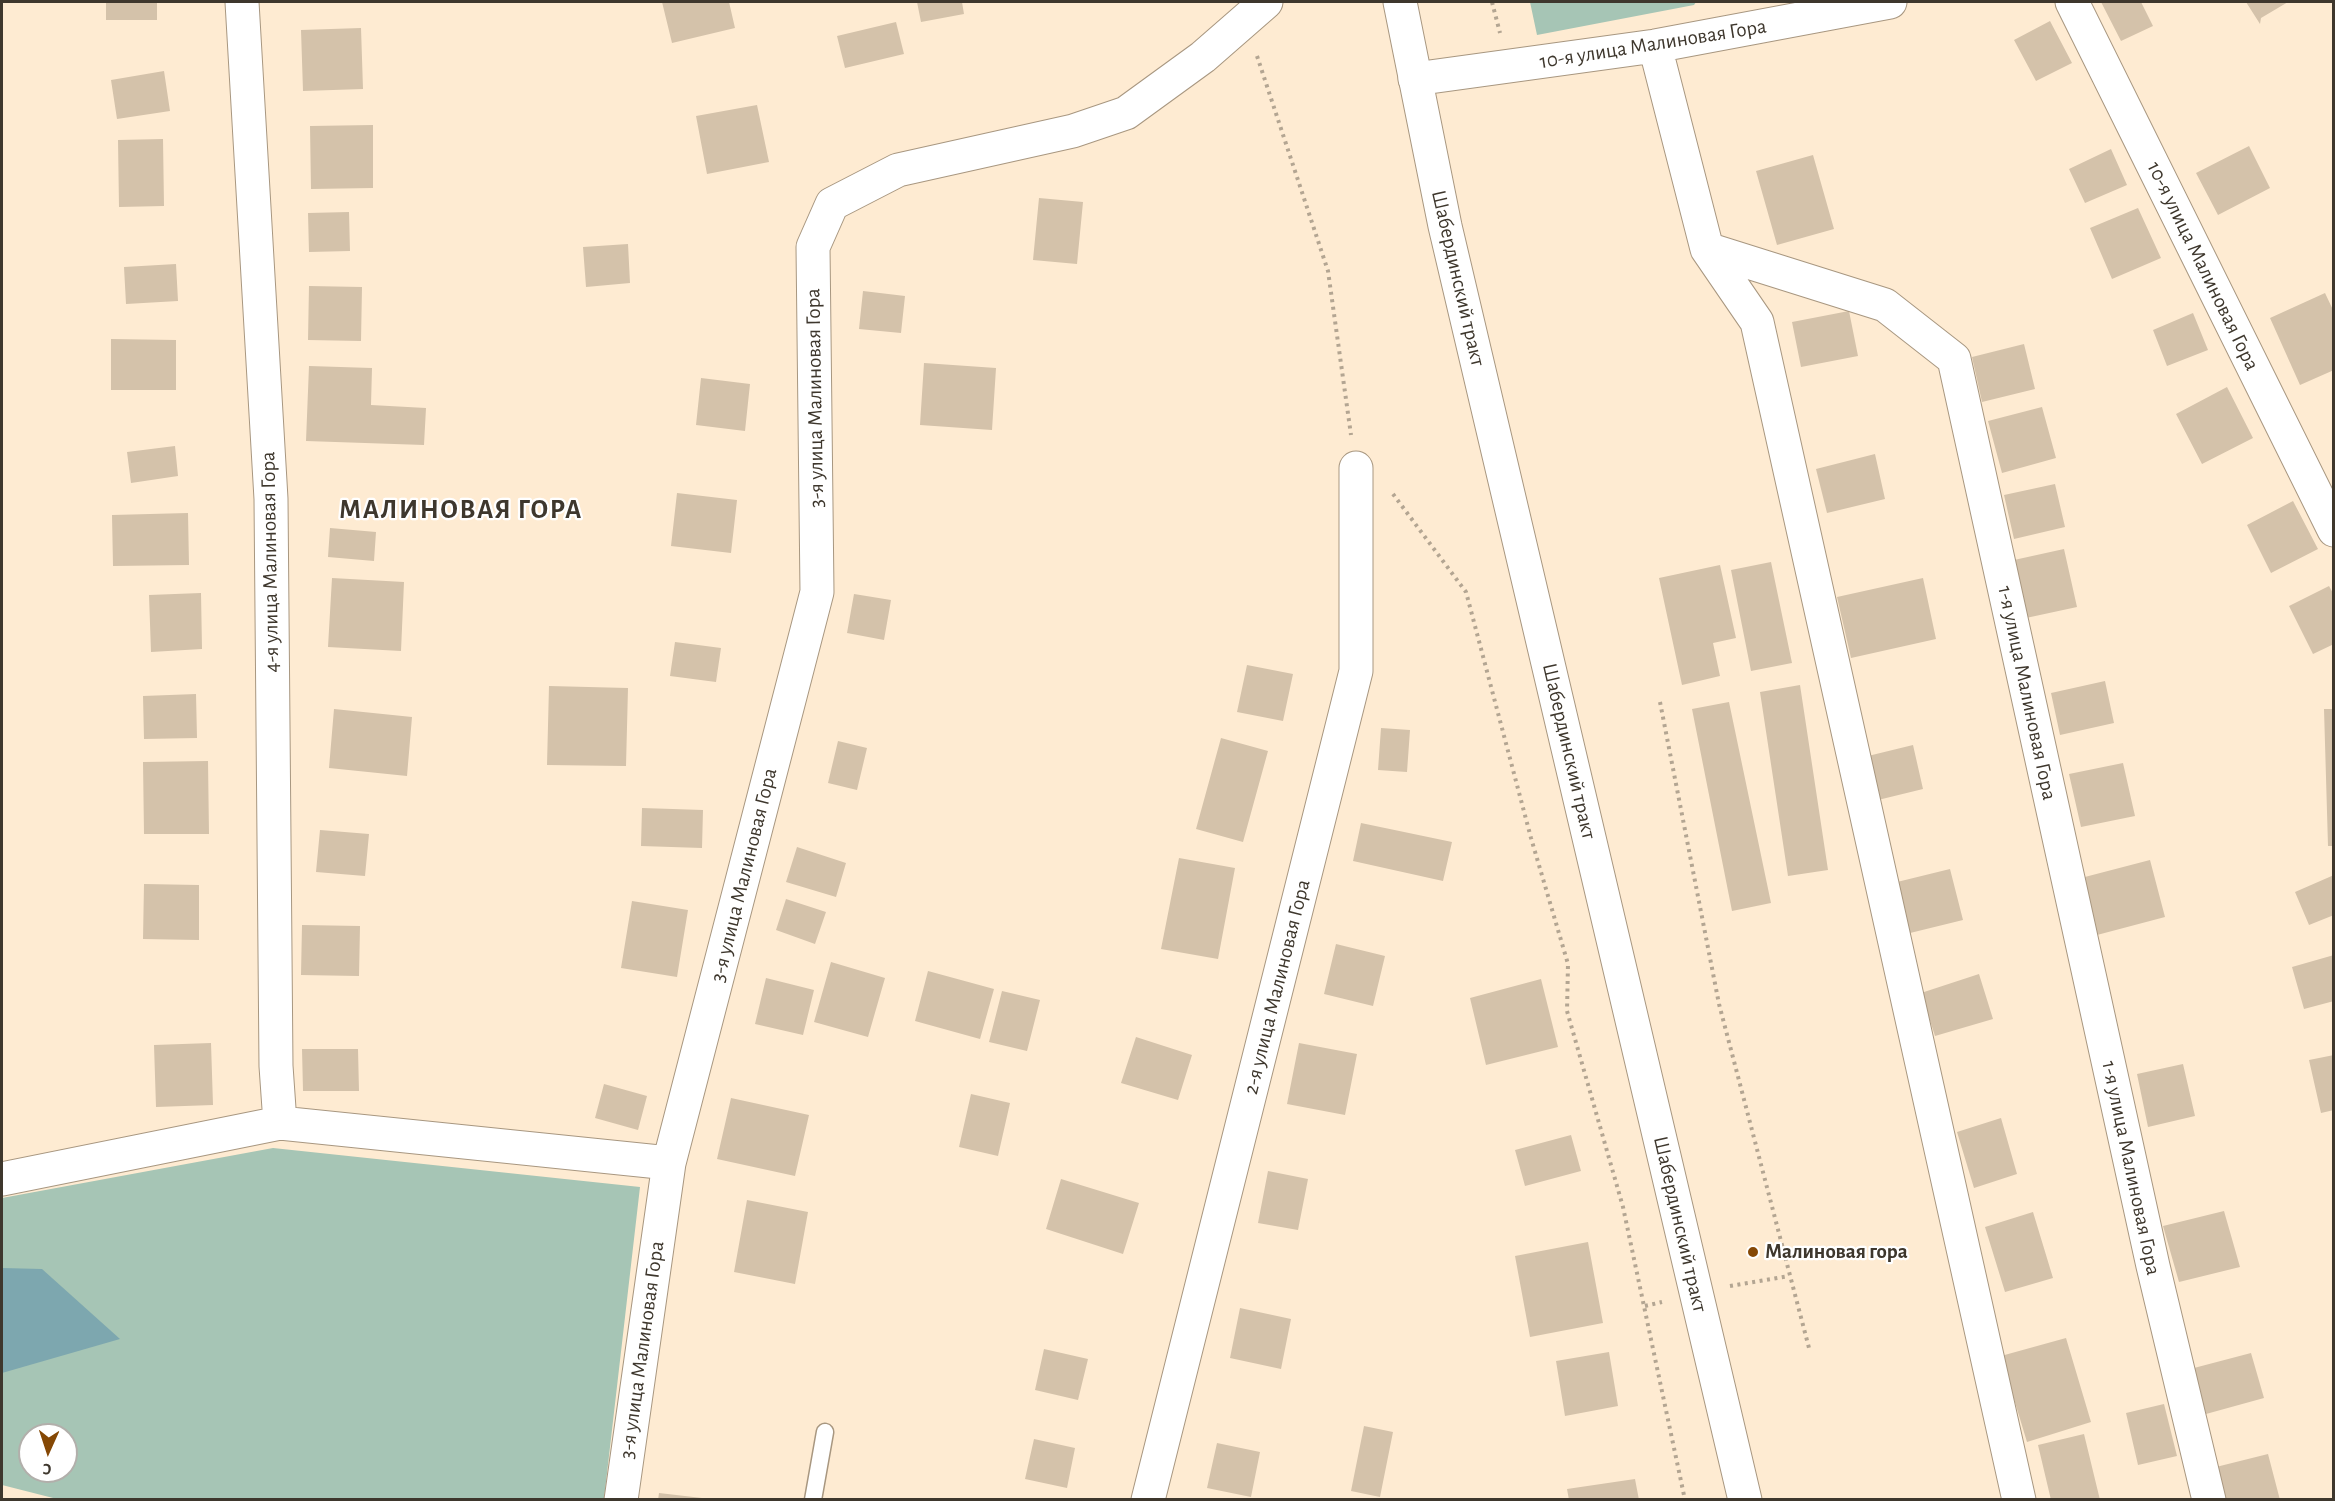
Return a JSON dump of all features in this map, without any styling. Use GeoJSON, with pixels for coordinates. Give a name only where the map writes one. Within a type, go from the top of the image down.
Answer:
{"type":"FeatureCollection","features":[{"type":"Feature","properties":{"kind":"street","name":"4-я улица Малиновая Гора"},"geometry":{"type":"LineString","coordinates":[[242,2],[271,500],[276,1066],[280,1123]]}},
{"type":"Feature","properties":{"kind":"street","name":"Шабердинский тракт"},"geometry":{"type":"LineString","coordinates":[[1400,2],[1448,237],[1745,1500]]}},
{"type":"Feature","properties":{"kind":"street","name":"10-я улица Малиновая Гора"},"geometry":{"type":"LineString","coordinates":[[1414,79],[1655,46],[1890,2]]}},
{"type":"Feature","properties":{"kind":"street","name":"10-я улица Малиновая Гора"},"geometry":{"type":"LineString","coordinates":[[2072,2],[2334,530]]}},
{"type":"Feature","properties":{"kind":"street","name":"3-я улица Малиновая Гора"},"geometry":{"type":"LineString","coordinates":[[621,1500],[669,1163],[817,592],[813,247],[832,204],[898,170],[1073,132],[1126,113],[1203,57],[1256,11]]}},
{"type":"Feature","properties":{"kind":"street"},"geometry":{"type":"LineString","coordinates":[[1655,46],[1707,249],[1757,321],[2019,1500]]}},
{"type":"Feature","properties":{"kind":"street","name":"1-я улица Малиновая Гора"},"geometry":{"type":"LineString","coordinates":[[1707,249],[1885,306],[1954,359],[2153,1266],[2209,1500]]}},
{"type":"Feature","properties":{"kind":"street","name":"2-я улица Малиновая Гора"},"geometry":{"type":"LineString","coordinates":[[1148,1500],[1356,671],[1356,468]]}},
{"type":"Feature","properties":{"kind":"street"},"geometry":{"type":"LineString","coordinates":[[2,1179],[280,1123],[669,1163]]}},
{"type":"Feature","properties":{"kind":"lane"},"geometry":{"type":"LineString","coordinates":[[813,1500],[825,1432]]}},
{"type":"Feature","properties":{"kind":"path"},"geometry":{"type":"LineString","coordinates":[[1256,11],[1328,271],[1356,468],[1386,486],[1466,592],[1531,838],[1568,964],[1567,1011],[1623,1207],[1684,1500]]}},
{"type":"Feature","properties":{"kind":"path"},"geometry":{"type":"LineString","coordinates":[[1660,702],[1719,1004],[1809,1348]]}},
{"type":"Feature","properties":{"kind":"green space"},"geometry":{"type":"Polygon","coordinates":[[[1530,2],[1696,2],[1694,5],[1537,35],[1530,2]]]}},
{"type":"Feature","properties":{"kind":"green space"},"geometry":{"type":"Polygon","coordinates":[[[273,1148],[640,1187],[604,1499],[61,1500],[2,1485],[2,1198],[273,1148]]]}},
{"type":"Feature","properties":{"kind":"water"},"geometry":{"type":"Polygon","coordinates":[[[2,1268],[42,1269],[120,1339],[2,1373],[2,1268]]]}},
{"type":"Feature","properties":{"kind":"building"},"geometry":{"type":"Polygon","coordinates":[[[106,2],[157,2],[157,20],[106,20],[106,2]]]}},
{"type":"Feature","properties":{"kind":"building"},"geometry":{"type":"Polygon","coordinates":[[[662,2],[729,2],[735,28],[672,43],[662,2]]]}},
{"type":"Feature","properties":{"kind":"building"},"geometry":{"type":"Polygon","coordinates":[[[917,2],[962,2],[964,14],[921,22],[917,2]]]}},
{"type":"Feature","properties":{"kind":"building"},"geometry":{"type":"Polygon","coordinates":[[[2101,2],[2141,2],[2153,26],[2121,41],[2101,2]]]}},
{"type":"Feature","properties":{"kind":"building"},"geometry":{"type":"Polygon","coordinates":[[[2246,2],[2288,2],[2261,18],[2260,24],[2246,2]]]}},
{"type":"Feature","properties":{"kind":"building"},"geometry":{"type":"Polygon","coordinates":[[[2050,21],[2072,63],[2036,81],[2014,40],[2050,21]]]}},
{"type":"Feature","properties":{"kind":"building"},"geometry":{"type":"Polygon","coordinates":[[[896,22],[904,54],[845,68],[837,36],[896,22]]]}},
{"type":"Feature","properties":{"kind":"building"},"geometry":{"type":"Polygon","coordinates":[[[361,28],[363,89],[303,91],[301,30],[361,28]]]}},
{"type":"Feature","properties":{"kind":"building"},"geometry":{"type":"Polygon","coordinates":[[[164,71],[170,111],[117,119],[111,80],[164,71]]]}},
{"type":"Feature","properties":{"kind":"building"},"geometry":{"type":"Polygon","coordinates":[[[757,105],[769,162],[707,174],[696,116],[757,105]]]}},
{"type":"Feature","properties":{"kind":"building"},"geometry":{"type":"Polygon","coordinates":[[[373,125],[373,188],[311,189],[310,126],[373,125]]]}},
{"type":"Feature","properties":{"kind":"building"},"geometry":{"type":"Polygon","coordinates":[[[163,139],[164,206],[119,207],[118,140],[163,139]]]}},
{"type":"Feature","properties":{"kind":"building"},"geometry":{"type":"Polygon","coordinates":[[[2249,146],[2270,188],[2218,215],[2196,173],[2249,146]]]}},
{"type":"Feature","properties":{"kind":"building"},"geometry":{"type":"Polygon","coordinates":[[[2111,149],[2127,185],[2085,203],[2069,169],[2111,149]]]}},
{"type":"Feature","properties":{"kind":"building"},"geometry":{"type":"Polygon","coordinates":[[[1813,155],[1834,229],[1777,245],[1756,171],[1813,155]]]}},
{"type":"Feature","properties":{"kind":"building"},"geometry":{"type":"Polygon","coordinates":[[[1039,198],[1083,202],[1077,264],[1033,260],[1039,198]]]}},
{"type":"Feature","properties":{"kind":"building"},"geometry":{"type":"Polygon","coordinates":[[[2138,208],[2161,258],[2112,279],[2090,228],[2138,208]]]}},
{"type":"Feature","properties":{"kind":"building"},"geometry":{"type":"Polygon","coordinates":[[[349,212],[350,251],[309,252],[308,213],[349,212]]]}},
{"type":"Feature","properties":{"kind":"building"},"geometry":{"type":"Polygon","coordinates":[[[628,244],[630,283],[586,287],[583,247],[628,244]]]}},
{"type":"Feature","properties":{"kind":"building"},"geometry":{"type":"Polygon","coordinates":[[[176,264],[178,301],[126,304],[124,267],[176,264]]]}},
{"type":"Feature","properties":{"kind":"building"},"geometry":{"type":"Polygon","coordinates":[[[309,286],[362,287],[361,341],[308,340],[309,286]]]}},
{"type":"Feature","properties":{"kind":"building"},"geometry":{"type":"Polygon","coordinates":[[[863,291],[905,296],[901,333],[859,329],[863,291]]]}},
{"type":"Feature","properties":{"kind":"building"},"geometry":{"type":"Polygon","coordinates":[[[2325,293],[2334,312],[2334,370],[2300,385],[2270,318],[2325,293]]]}},
{"type":"Feature","properties":{"kind":"building"},"geometry":{"type":"Polygon","coordinates":[[[1849,311],[1858,356],[1801,367],[1792,322],[1849,311]]]}},
{"type":"Feature","properties":{"kind":"building"},"geometry":{"type":"Polygon","coordinates":[[[2193,313],[2208,350],[2167,366],[2153,330],[2193,313]]]}},
{"type":"Feature","properties":{"kind":"building"},"geometry":{"type":"Polygon","coordinates":[[[111,339],[176,340],[176,390],[111,390],[111,339]]]}},
{"type":"Feature","properties":{"kind":"building"},"geometry":{"type":"Polygon","coordinates":[[[2024,344],[2035,389],[1982,402],[1972,357],[2024,344]]]}},
{"type":"Feature","properties":{"kind":"building"},"geometry":{"type":"Polygon","coordinates":[[[924,363],[996,368],[992,430],[920,425],[924,363]]]}},
{"type":"Feature","properties":{"kind":"building"},"geometry":{"type":"Polygon","coordinates":[[[309,366],[372,368],[371,405],[426,408],[424,445],[306,441],[309,366]]]}},
{"type":"Feature","properties":{"kind":"building"},"geometry":{"type":"Polygon","coordinates":[[[701,378],[750,384],[745,431],[696,425],[701,378]]]}},
{"type":"Feature","properties":{"kind":"building"},"geometry":{"type":"Polygon","coordinates":[[[2227,387],[2253,438],[2202,464],[2176,414],[2227,387]]]}},
{"type":"Feature","properties":{"kind":"building"},"geometry":{"type":"Polygon","coordinates":[[[2042,407],[2056,458],[2002,473],[1988,421],[2042,407]]]}},
{"type":"Feature","properties":{"kind":"building"},"geometry":{"type":"Polygon","coordinates":[[[175,446],[178,476],[131,483],[127,452],[175,446]]]}},
{"type":"Feature","properties":{"kind":"building"},"geometry":{"type":"Polygon","coordinates":[[[1875,454],[1885,499],[1827,513],[1816,469],[1875,454]]]}},
{"type":"Feature","properties":{"kind":"building"},"geometry":{"type":"Polygon","coordinates":[[[2055,484],[2065,527],[2014,539],[2004,495],[2055,484]]]}},
{"type":"Feature","properties":{"kind":"building"},"geometry":{"type":"Polygon","coordinates":[[[677,493],[737,500],[731,553],[671,546],[677,493]]]}},
{"type":"Feature","properties":{"kind":"building"},"geometry":{"type":"Polygon","coordinates":[[[2293,501],[2318,549],[2271,573],[2247,525],[2293,501]]]}},
{"type":"Feature","properties":{"kind":"building"},"geometry":{"type":"Polygon","coordinates":[[[188,513],[189,565],[113,566],[112,515],[188,513]]]}},
{"type":"Feature","properties":{"kind":"building"},"geometry":{"type":"Polygon","coordinates":[[[330,528],[376,532],[374,561],[328,557],[330,528]]]}},
{"type":"Feature","properties":{"kind":"building"},"geometry":{"type":"Polygon","coordinates":[[[2064,549],[2077,607],[2026,618],[2014,560],[2064,549]]]}},
{"type":"Feature","properties":{"kind":"building"},"geometry":{"type":"Polygon","coordinates":[[[1771,562],[1792,663],[1751,671],[1731,570],[1771,562]]]}},
{"type":"Feature","properties":{"kind":"building"},"geometry":{"type":"Polygon","coordinates":[[[1720,565],[1736,638],[1713,643],[1720,676],[1682,685],[1659,578],[1720,565]]]}},
{"type":"Feature","properties":{"kind":"building"},"geometry":{"type":"Polygon","coordinates":[[[332,578],[404,582],[401,651],[328,647],[332,578]]]}},
{"type":"Feature","properties":{"kind":"building"},"geometry":{"type":"Polygon","coordinates":[[[1923,578],[1936,639],[1851,658],[1837,597],[1923,578]]]}},
{"type":"Feature","properties":{"kind":"building"},"geometry":{"type":"Polygon","coordinates":[[[2329,586],[2334,595],[2334,644],[2313,654],[2289,606],[2329,586]]]}},
{"type":"Feature","properties":{"kind":"building"},"geometry":{"type":"Polygon","coordinates":[[[201,593],[202,649],[151,652],[149,595],[201,593]]]}},
{"type":"Feature","properties":{"kind":"building"},"geometry":{"type":"Polygon","coordinates":[[[854,594],[891,600],[884,640],[847,633],[854,594]]]}},
{"type":"Feature","properties":{"kind":"building"},"geometry":{"type":"Polygon","coordinates":[[[675,642],[721,648],[716,682],[670,676],[675,642]]]}},
{"type":"Feature","properties":{"kind":"building"},"geometry":{"type":"Polygon","coordinates":[[[1247,665],[1293,674],[1283,721],[1237,712],[1247,665]]]}},
{"type":"Feature","properties":{"kind":"building"},"geometry":{"type":"Polygon","coordinates":[[[2105,681],[2114,723],[2060,735],[2051,693],[2105,681]]]}},
{"type":"Feature","properties":{"kind":"building"},"geometry":{"type":"Polygon","coordinates":[[[1800,685],[1828,870],[1788,876],[1760,692],[1800,685]]]}},
{"type":"Feature","properties":{"kind":"building"},"geometry":{"type":"Polygon","coordinates":[[[549,686],[628,688],[626,766],[547,765],[549,686]]]}},
{"type":"Feature","properties":{"kind":"building"},"geometry":{"type":"Polygon","coordinates":[[[196,694],[197,738],[144,739],[143,696],[196,694]]]}},
{"type":"Feature","properties":{"kind":"building"},"geometry":{"type":"Polygon","coordinates":[[[1729,702],[1771,903],[1732,911],[1692,709],[1729,702]]]}},
{"type":"Feature","properties":{"kind":"building"},"geometry":{"type":"Polygon","coordinates":[[[334,709],[412,717],[407,776],[329,768],[334,709]]]}},
{"type":"Feature","properties":{"kind":"building"},"geometry":{"type":"Polygon","coordinates":[[[2324,709],[2334,709],[2334,846],[2328,846],[2324,709]]]}},
{"type":"Feature","properties":{"kind":"building"},"geometry":{"type":"Polygon","coordinates":[[[1381,728],[1410,730],[1407,772],[1378,770],[1381,728]]]}},
{"type":"Feature","properties":{"kind":"building"},"geometry":{"type":"Polygon","coordinates":[[[1221,738],[1268,751],[1243,842],[1196,829],[1221,738]]]}},
{"type":"Feature","properties":{"kind":"building"},"geometry":{"type":"Polygon","coordinates":[[[838,741],[867,748],[857,790],[828,783],[838,741]]]}},
{"type":"Feature","properties":{"kind":"building"},"geometry":{"type":"Polygon","coordinates":[[[1913,745],[1923,789],[1878,800],[1868,756],[1913,745]]]}},
{"type":"Feature","properties":{"kind":"building"},"geometry":{"type":"Polygon","coordinates":[[[208,761],[209,834],[144,834],[143,762],[208,761]]]}},
{"type":"Feature","properties":{"kind":"building"},"geometry":{"type":"Polygon","coordinates":[[[2123,763],[2135,816],[2081,827],[2069,774],[2123,763]]]}},
{"type":"Feature","properties":{"kind":"building"},"geometry":{"type":"Polygon","coordinates":[[[642,808],[703,810],[702,848],[641,846],[642,808]]]}},
{"type":"Feature","properties":{"kind":"building"},"geometry":{"type":"Polygon","coordinates":[[[1361,823],[1452,842],[1443,881],[1353,861],[1361,823]]]}},
{"type":"Feature","properties":{"kind":"building"},"geometry":{"type":"Polygon","coordinates":[[[320,830],[369,834],[365,876],[316,872],[320,830]]]}},
{"type":"Feature","properties":{"kind":"building"},"geometry":{"type":"Polygon","coordinates":[[[797,847],[846,863],[836,897],[786,882],[797,847]]]}},
{"type":"Feature","properties":{"kind":"building"},"geometry":{"type":"Polygon","coordinates":[[[1179,858],[1235,868],[1218,959],[1161,949],[1179,858]]]}},
{"type":"Feature","properties":{"kind":"building"},"geometry":{"type":"Polygon","coordinates":[[[2150,860],[2165,917],[2097,935],[2081,878],[2150,860]]]}},
{"type":"Feature","properties":{"kind":"building"},"geometry":{"type":"Polygon","coordinates":[[[1950,869],[1963,920],[1906,934],[1893,883],[1950,869]]]}},
{"type":"Feature","properties":{"kind":"building"},"geometry":{"type":"Polygon","coordinates":[[[2334,875],[2334,915],[2309,925],[2295,892],[2334,875]]]}},
{"type":"Feature","properties":{"kind":"building"},"geometry":{"type":"Polygon","coordinates":[[[144,884],[199,885],[199,940],[143,939],[144,884]]]}},
{"type":"Feature","properties":{"kind":"building"},"geometry":{"type":"Polygon","coordinates":[[[786,899],[826,912],[815,944],[776,930],[786,899]]]}},
{"type":"Feature","properties":{"kind":"building"},"geometry":{"type":"Polygon","coordinates":[[[632,901],[688,910],[677,977],[621,968],[632,901]]]}},
{"type":"Feature","properties":{"kind":"building"},"geometry":{"type":"Polygon","coordinates":[[[302,925],[360,926],[359,976],[301,975],[302,925]]]}},
{"type":"Feature","properties":{"kind":"building"},"geometry":{"type":"Polygon","coordinates":[[[1336,944],[1385,956],[1373,1006],[1324,994],[1336,944]]]}},
{"type":"Feature","properties":{"kind":"building"},"geometry":{"type":"Polygon","coordinates":[[[2334,955],[2334,1001],[2304,1009],[2292,967],[2334,955]]]}},
{"type":"Feature","properties":{"kind":"building"},"geometry":{"type":"Polygon","coordinates":[[[831,962],[885,978],[868,1037],[814,1022],[831,962]]]}},
{"type":"Feature","properties":{"kind":"building"},"geometry":{"type":"Polygon","coordinates":[[[928,971],[994,989],[980,1039],[915,1021],[928,971]]]}},
{"type":"Feature","properties":{"kind":"building"},"geometry":{"type":"Polygon","coordinates":[[[1979,974],[1993,1019],[1935,1036],[1921,993],[1979,974]]]}},
{"type":"Feature","properties":{"kind":"building"},"geometry":{"type":"Polygon","coordinates":[[[766,978],[814,990],[803,1035],[755,1024],[766,978]]]}},
{"type":"Feature","properties":{"kind":"building"},"geometry":{"type":"Polygon","coordinates":[[[1541,979],[1558,1047],[1486,1065],[1470,998],[1541,979]]]}},
{"type":"Feature","properties":{"kind":"building"},"geometry":{"type":"Polygon","coordinates":[[[1002,991],[1040,1000],[1027,1051],[989,1042],[1002,991]]]}},
{"type":"Feature","properties":{"kind":"building"},"geometry":{"type":"Polygon","coordinates":[[[1136,1037],[1192,1055],[1178,1100],[1121,1083],[1136,1037]]]}},
{"type":"Feature","properties":{"kind":"building"},"geometry":{"type":"Polygon","coordinates":[[[211,1043],[213,1105],[156,1107],[154,1045],[211,1043]]]}},
{"type":"Feature","properties":{"kind":"building"},"geometry":{"type":"Polygon","coordinates":[[[1299,1043],[1357,1054],[1345,1115],[1287,1104],[1299,1043]]]}},
{"type":"Feature","properties":{"kind":"building"},"geometry":{"type":"Polygon","coordinates":[[[302,1049],[358,1049],[359,1091],[303,1091],[302,1049]]]}},
{"type":"Feature","properties":{"kind":"building"},"geometry":{"type":"Polygon","coordinates":[[[2334,1055],[2334,1110],[2321,1113],[2309,1060],[2334,1055]]]}},
{"type":"Feature","properties":{"kind":"building"},"geometry":{"type":"Polygon","coordinates":[[[2183,1064],[2195,1116],[2148,1127],[2137,1074],[2183,1064]]]}},
{"type":"Feature","properties":{"kind":"building"},"geometry":{"type":"Polygon","coordinates":[[[604,1084],[647,1096],[638,1130],[595,1118],[604,1084]]]}},
{"type":"Feature","properties":{"kind":"building"},"geometry":{"type":"Polygon","coordinates":[[[971,1094],[1010,1103],[998,1156],[959,1147],[971,1094]]]}},
{"type":"Feature","properties":{"kind":"building"},"geometry":{"type":"Polygon","coordinates":[[[731,1098],[809,1115],[795,1176],[717,1159],[731,1098]]]}},
{"type":"Feature","properties":{"kind":"building"},"geometry":{"type":"Polygon","coordinates":[[[2001,1118],[2017,1174],[1974,1188],[1957,1132],[2001,1118]]]}},
{"type":"Feature","properties":{"kind":"building"},"geometry":{"type":"Polygon","coordinates":[[[1571,1135],[1581,1171],[1525,1186],[1515,1150],[1571,1135]]]}},
{"type":"Feature","properties":{"kind":"building"},"geometry":{"type":"Polygon","coordinates":[[[1268,1171],[1308,1179],[1298,1230],[1258,1223],[1268,1171]]]}},
{"type":"Feature","properties":{"kind":"building"},"geometry":{"type":"Polygon","coordinates":[[[1061,1179],[1139,1203],[1123,1254],[1046,1229],[1061,1179]]]}},
{"type":"Feature","properties":{"kind":"building"},"geometry":{"type":"Polygon","coordinates":[[[747,1200],[808,1212],[795,1284],[734,1272],[747,1200]]]}},
{"type":"Feature","properties":{"kind":"building"},"geometry":{"type":"Polygon","coordinates":[[[2224,1211],[2240,1267],[2179,1282],[2163,1226],[2224,1211]]]}},
{"type":"Feature","properties":{"kind":"building"},"geometry":{"type":"Polygon","coordinates":[[[2033,1212],[2053,1278],[2005,1292],[1985,1227],[2033,1212]]]}},
{"type":"Feature","properties":{"kind":"building"},"geometry":{"type":"Polygon","coordinates":[[[1588,1242],[1603,1323],[1530,1337],[1515,1256],[1588,1242]]]}},
{"type":"Feature","properties":{"kind":"building"},"geometry":{"type":"Polygon","coordinates":[[[1240,1308],[1291,1319],[1281,1369],[1230,1358],[1240,1308]]]}},
{"type":"Feature","properties":{"kind":"building"},"geometry":{"type":"Polygon","coordinates":[[[2066,1338],[2091,1422],[2027,1442],[2001,1356],[2066,1338]]]}},
{"type":"Feature","properties":{"kind":"building"},"geometry":{"type":"Polygon","coordinates":[[[1044,1349],[1088,1359],[1078,1400],[1035,1390],[1044,1349]]]}},
{"type":"Feature","properties":{"kind":"building"},"geometry":{"type":"Polygon","coordinates":[[[1609,1352],[1618,1406],[1565,1416],[1556,1361],[1609,1352]]]}},
{"type":"Feature","properties":{"kind":"building"},"geometry":{"type":"Polygon","coordinates":[[[2251,1353],[2264,1398],[2206,1414],[2194,1368],[2251,1353]]]}},
{"type":"Feature","properties":{"kind":"building"},"geometry":{"type":"Polygon","coordinates":[[[2164,1404],[2177,1456],[2138,1465],[2126,1413],[2164,1404]]]}},
{"type":"Feature","properties":{"kind":"building"},"geometry":{"type":"Polygon","coordinates":[[[1364,1426],[1393,1432],[1380,1497],[1351,1491],[1364,1426]]]}},
{"type":"Feature","properties":{"kind":"building"},"geometry":{"type":"Polygon","coordinates":[[[2084,1434],[2100,1500],[2051,1500],[2038,1445],[2084,1434]]]}},
{"type":"Feature","properties":{"kind":"building"},"geometry":{"type":"Polygon","coordinates":[[[1034,1439],[1075,1448],[1067,1488],[1025,1479],[1034,1439]]]}},
{"type":"Feature","properties":{"kind":"building"},"geometry":{"type":"Polygon","coordinates":[[[1217,1443],[1260,1452],[1251,1497],[1207,1488],[1217,1443]]]}},
{"type":"Feature","properties":{"kind":"building"},"geometry":{"type":"Polygon","coordinates":[[[2268,1454],[2280,1500],[2225,1500],[2216,1467],[2268,1454]]]}},
{"type":"Feature","properties":{"kind":"building"},"geometry":{"type":"Polygon","coordinates":[[[1635,1479],[1639,1500],[1569,1500],[1567,1489],[1635,1479]]]}},
{"type":"Feature","properties":{"kind":"building"},"geometry":{"type":"Polygon","coordinates":[[[659,1493],[702,1498],[702,1500],[658,1500],[659,1493]]]}},
{"type":"Feature","properties":{"kind":"place","name":"Малиновая гора"},"geometry":{"type":"Point","coordinates":[1753,1252]}},
{"type":"Feature","properties":{"kind":"district","name":"МАЛИНОВАЯ ГОРА"},"geometry":{"type":"Point","coordinates":[461,510]}}]}
